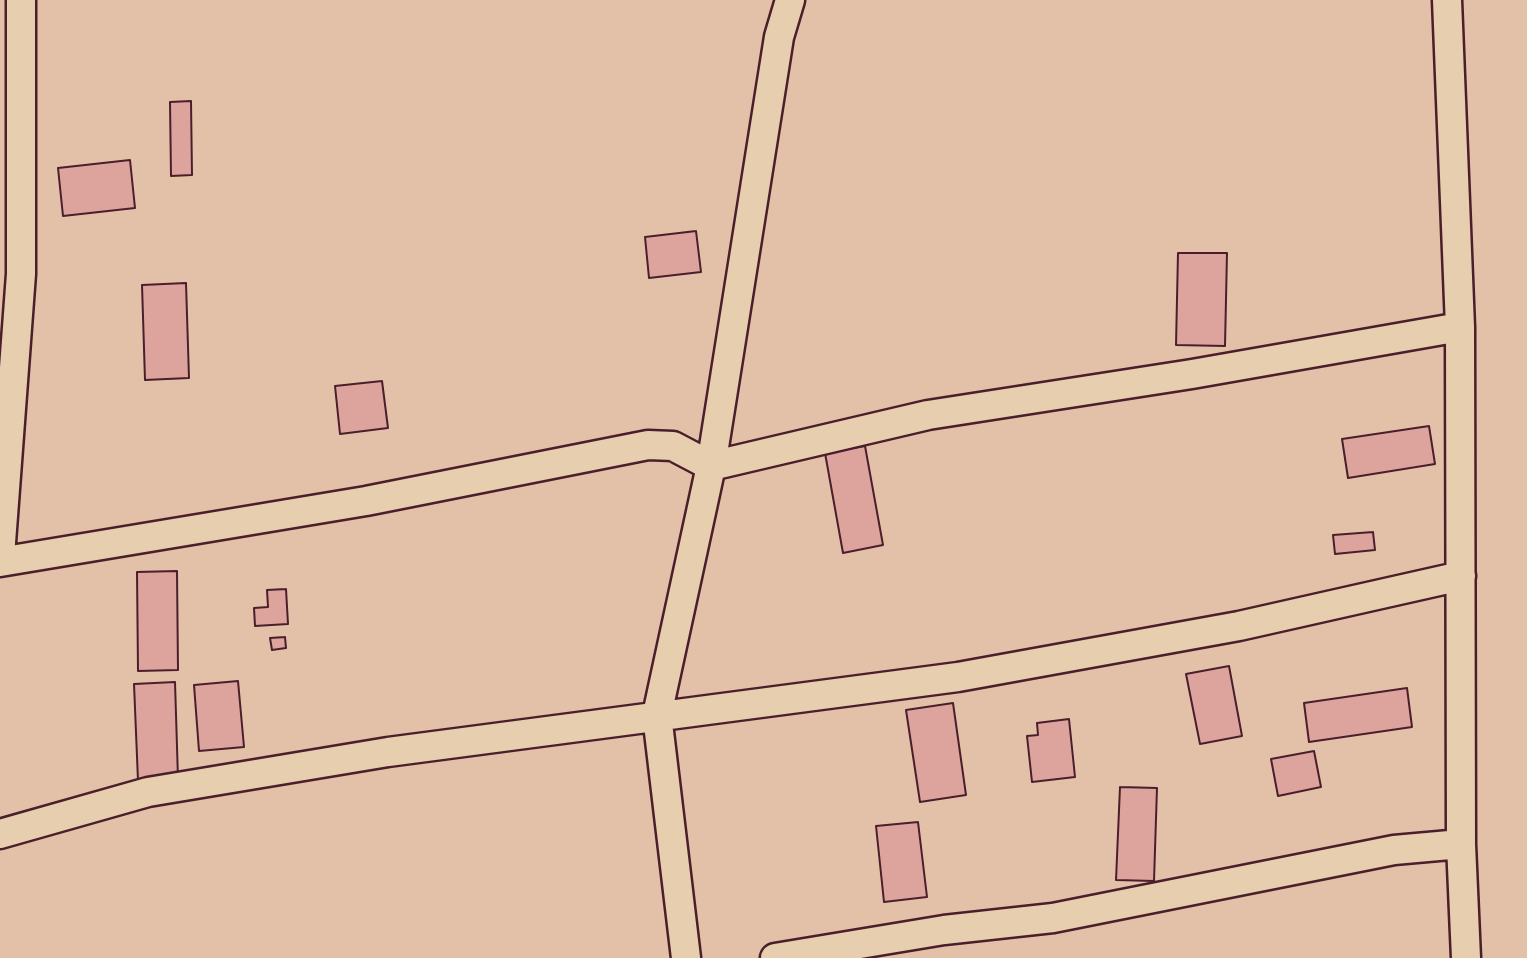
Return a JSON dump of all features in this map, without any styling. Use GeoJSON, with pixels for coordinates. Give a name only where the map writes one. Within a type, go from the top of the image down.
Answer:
{"type":"FeatureCollection","features":[{"type":"Feature","properties":{"kind":"street"},"geometry":{"type":"LineString","coordinates":[[0,556],[10,275],[10,48],[21,0]]}},
{"type":"Feature","properties":{"kind":"street"},"geometry":{"type":"LineString","coordinates":[[686,958],[657,715],[711,466],[779,37],[790,0]]}},
{"type":"Feature","properties":{"kind":"street"},"geometry":{"type":"LineString","coordinates":[[1447,0],[1460,327],[1461,844],[1466,958]]}},
{"type":"Feature","properties":{"kind":"street"},"geometry":{"type":"LineString","coordinates":[[0,562],[366,501],[648,445],[673,446],[711,466],[928,415],[1192,374],[1460,327]]}},
{"type":"Feature","properties":{"kind":"street"},"geometry":{"type":"LineString","coordinates":[[0,834],[148,792],[388,752],[958,677],[1239,626],[1461,576]]}},
{"type":"Feature","properties":{"kind":"street"},"geometry":{"type":"LineString","coordinates":[[775,958],[944,930],[1053,918],[1394,850],[1461,844]]}},
{"type":"Feature","properties":{"kind":"building"},"geometry":{"type":"Polygon","coordinates":[[[191,101],[192,175],[171,176],[170,102],[191,101]]]}},
{"type":"Feature","properties":{"kind":"building"},"geometry":{"type":"Polygon","coordinates":[[[130,160],[135,208],[63,216],[58,168],[130,160]]]}},
{"type":"Feature","properties":{"kind":"building"},"geometry":{"type":"Polygon","coordinates":[[[696,231],[701,272],[649,278],[645,237],[696,231]]]}},
{"type":"Feature","properties":{"kind":"building"},"geometry":{"type":"Polygon","coordinates":[[[1178,253],[1227,253],[1225,346],[1176,345],[1178,253]]]}},
{"type":"Feature","properties":{"kind":"building"},"geometry":{"type":"Polygon","coordinates":[[[186,283],[189,378],[145,380],[142,285],[186,283]]]}},
{"type":"Feature","properties":{"kind":"building"},"geometry":{"type":"Polygon","coordinates":[[[382,381],[388,428],[340,434],[335,386],[382,381]]]}},
{"type":"Feature","properties":{"kind":"building"},"geometry":{"type":"Polygon","coordinates":[[[1429,426],[1435,464],[1348,478],[1342,439],[1429,426]]]}},
{"type":"Feature","properties":{"kind":"building"},"geometry":{"type":"Polygon","coordinates":[[[865,446],[883,545],[843,553],[825,453],[865,446]]]}},
{"type":"Feature","properties":{"kind":"building"},"geometry":{"type":"Polygon","coordinates":[[[1373,532],[1375,550],[1335,554],[1333,535],[1373,532]]]}},
{"type":"Feature","properties":{"kind":"building"},"geometry":{"type":"Polygon","coordinates":[[[177,571],[178,670],[138,671],[137,572],[177,571]]]}},
{"type":"Feature","properties":{"kind":"building"},"geometry":{"type":"Polygon","coordinates":[[[286,589],[288,624],[255,626],[254,608],[268,607],[267,590],[286,589]]]}},
{"type":"Feature","properties":{"kind":"building"},"geometry":{"type":"Polygon","coordinates":[[[285,637],[286,648],[272,650],[270,638],[285,637]]]}},
{"type":"Feature","properties":{"kind":"building"},"geometry":{"type":"Polygon","coordinates":[[[1229,666],[1242,736],[1200,744],[1186,674],[1229,666]]]}},
{"type":"Feature","properties":{"kind":"building"},"geometry":{"type":"Polygon","coordinates":[[[238,681],[244,747],[199,751],[194,685],[238,681]]]}},
{"type":"Feature","properties":{"kind":"building"},"geometry":{"type":"Polygon","coordinates":[[[175,682],[178,779],[138,781],[134,684],[175,682]]]}},
{"type":"Feature","properties":{"kind":"building"},"geometry":{"type":"Polygon","coordinates":[[[1407,688],[1412,727],[1309,742],[1304,703],[1407,688]]]}},
{"type":"Feature","properties":{"kind":"building"},"geometry":{"type":"Polygon","coordinates":[[[953,703],[966,795],[920,802],[906,710],[953,703]]]}},
{"type":"Feature","properties":{"kind":"building"},"geometry":{"type":"Polygon","coordinates":[[[1069,719],[1075,777],[1032,782],[1027,736],[1038,735],[1037,723],[1069,719]]]}},
{"type":"Feature","properties":{"kind":"building"},"geometry":{"type":"Polygon","coordinates":[[[1314,751],[1321,787],[1278,796],[1271,759],[1314,751]]]}},
{"type":"Feature","properties":{"kind":"building"},"geometry":{"type":"Polygon","coordinates":[[[1120,787],[1157,788],[1154,881],[1116,880],[1120,787]]]}},
{"type":"Feature","properties":{"kind":"building"},"geometry":{"type":"Polygon","coordinates":[[[918,822],[927,897],[884,902],[876,826],[918,822]]]}}]}
